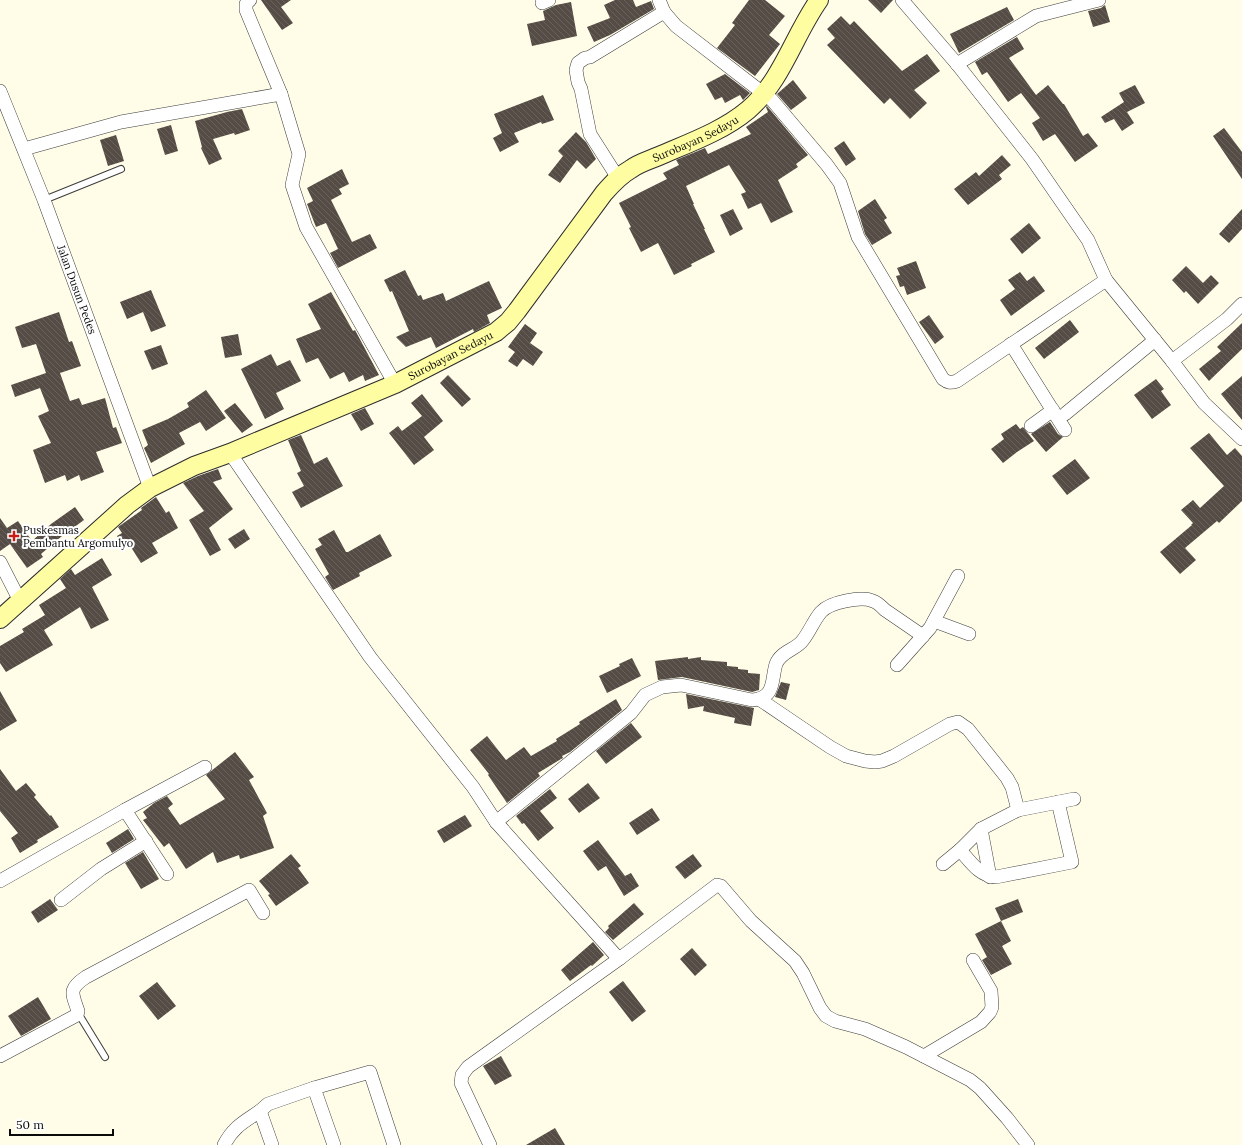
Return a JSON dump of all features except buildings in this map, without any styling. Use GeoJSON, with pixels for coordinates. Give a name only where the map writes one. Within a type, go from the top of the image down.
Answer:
{"type":"FeatureCollection","features":[{"type":"Feature","properties":{"kind":"main road","name":"Surobayan Sedayu"},"geometry":{"type":"LineString","coordinates":[[0,619],[127,505],[150,488],[194,466],[230,453],[395,384],[496,332],[508,322],[604,193],[618,178],[631,168],[708,135],[736,119],[749,109],[764,93],[775,77],[804,23],[819,0]]}},
{"type":"Feature","properties":{"kind":"street"},"geometry":{"type":"LineString","coordinates":[[250,0],[246,4],[246,10],[281,94],[300,154],[292,185],[306,227],[395,384]]}},
{"type":"Feature","properties":{"kind":"street"},"geometry":{"type":"LineString","coordinates":[[902,0],[957,64],[1032,159],[1088,240],[1106,280],[1204,403],[1242,439]]}},
{"type":"Feature","properties":{"kind":"street"},"geometry":{"type":"LineString","coordinates":[[957,64],[1036,16],[1099,0]]}},
{"type":"Feature","properties":{"kind":"street"},"geometry":{"type":"LineString","coordinates":[[618,178],[590,134],[582,89],[578,82],[576,66],[580,60],[590,57],[662,6],[676,26],[772,100],[827,165],[840,183],[858,237],[943,379],[949,383],[957,381],[1106,280]]}},
{"type":"Feature","properties":{"kind":"street","name":"Jalan Dusun Pedes"},"geometry":{"type":"LineString","coordinates":[[0,91],[44,200],[150,488]]}},
{"type":"Feature","properties":{"kind":"street"},"geometry":{"type":"LineString","coordinates":[[24,149],[121,122],[281,94]]}},
{"type":"Feature","properties":{"kind":"street"},"geometry":{"type":"LineString","coordinates":[[1172,361],[1227,319],[1242,304]]}},
{"type":"Feature","properties":{"kind":"street"},"geometry":{"type":"LineString","coordinates":[[1031,426],[1059,412],[1155,340]]}},
{"type":"Feature","properties":{"kind":"street"},"geometry":{"type":"LineString","coordinates":[[1011,344],[1059,412],[1065,430]]}},
{"type":"Feature","properties":{"kind":"street"},"geometry":{"type":"LineString","coordinates":[[230,453],[370,657],[473,787],[496,822],[619,959]]}},
{"type":"Feature","properties":{"kind":"street"},"geometry":{"type":"LineString","coordinates":[[0,562],[20,602]]}},
{"type":"Feature","properties":{"kind":"street"},"geometry":{"type":"LineString","coordinates":[[897,665],[930,628],[958,576]]}},
{"type":"Feature","properties":{"kind":"street"},"geometry":{"type":"LineString","coordinates":[[496,822],[631,713],[645,695],[662,687],[682,685],[741,698],[758,699],[765,696],[770,690],[776,664],[780,656],[802,642],[822,611],[830,605],[838,602],[860,600],[873,601],[923,636]]}},
{"type":"Feature","properties":{"kind":"street"},"geometry":{"type":"LineString","coordinates":[[934,621],[969,634]]}},
{"type":"Feature","properties":{"kind":"street"},"geometry":{"type":"LineString","coordinates":[[758,699],[830,747],[846,756],[865,761],[882,761],[894,756],[950,724],[958,722],[968,729],[1008,778],[1018,810]]}},
{"type":"Feature","properties":{"kind":"street"},"geometry":{"type":"LineString","coordinates":[[0,881],[125,810],[205,767]]}},
{"type":"Feature","properties":{"kind":"street"},"geometry":{"type":"LineString","coordinates":[[943,864],[960,850],[981,829],[1018,810],[1074,798]]}},
{"type":"Feature","properties":{"kind":"street"},"geometry":{"type":"LineString","coordinates":[[960,850],[981,873],[990,876],[1072,862],[1058,802]]}},
{"type":"Feature","properties":{"kind":"street"},"geometry":{"type":"LineString","coordinates":[[125,810],[167,874]]}},
{"type":"Feature","properties":{"kind":"street"},"geometry":{"type":"LineString","coordinates":[[981,829],[990,876]]}},
{"type":"Feature","properties":{"kind":"street"},"geometry":{"type":"LineString","coordinates":[[61,900],[101,870],[146,841]]}},
{"type":"Feature","properties":{"kind":"street"},"geometry":{"type":"LineString","coordinates":[[490,1145],[461,1083],[462,1075],[468,1067],[619,959],[717,885],[719,885],[751,921],[795,961],[803,973],[820,1008],[826,1016],[835,1021],[865,1029],[954,1071],[980,1088],[1007,1118],[1028,1145]]}},
{"type":"Feature","properties":{"kind":"street"},"geometry":{"type":"LineString","coordinates":[[0,1056],[75,1017],[78,1013],[72,990],[77,983],[86,977],[249,890],[264,913]]}},
{"type":"Feature","properties":{"kind":"street"},"geometry":{"type":"LineString","coordinates":[[924,1056],[981,1022],[990,1012],[992,1007],[991,991],[973,960]]}},
{"type":"Feature","properties":{"kind":"street"},"geometry":{"type":"LineString","coordinates":[[224,1145],[234,1129],[268,1104],[314,1088],[370,1072],[394,1145]]}},
{"type":"Feature","properties":{"kind":"street"},"geometry":{"type":"LineString","coordinates":[[314,1088],[334,1145]]}},
{"type":"Feature","properties":{"kind":"street"},"geometry":{"type":"LineString","coordinates":[[260,1111],[272,1145]]}},
{"type":"Feature","properties":{"kind":"lane"},"geometry":{"type":"LineString","coordinates":[[44,200],[120,169]]}},
{"type":"Feature","properties":{"kind":"lane"},"geometry":{"type":"LineString","coordinates":[[78,1013],[105,1057]]}},
{"type":"Feature","properties":{"kind":"place","name":"Puskesmas Pembantu Argomulyo"},"geometry":{"type":"Point","coordinates":[14,536]}}]}
